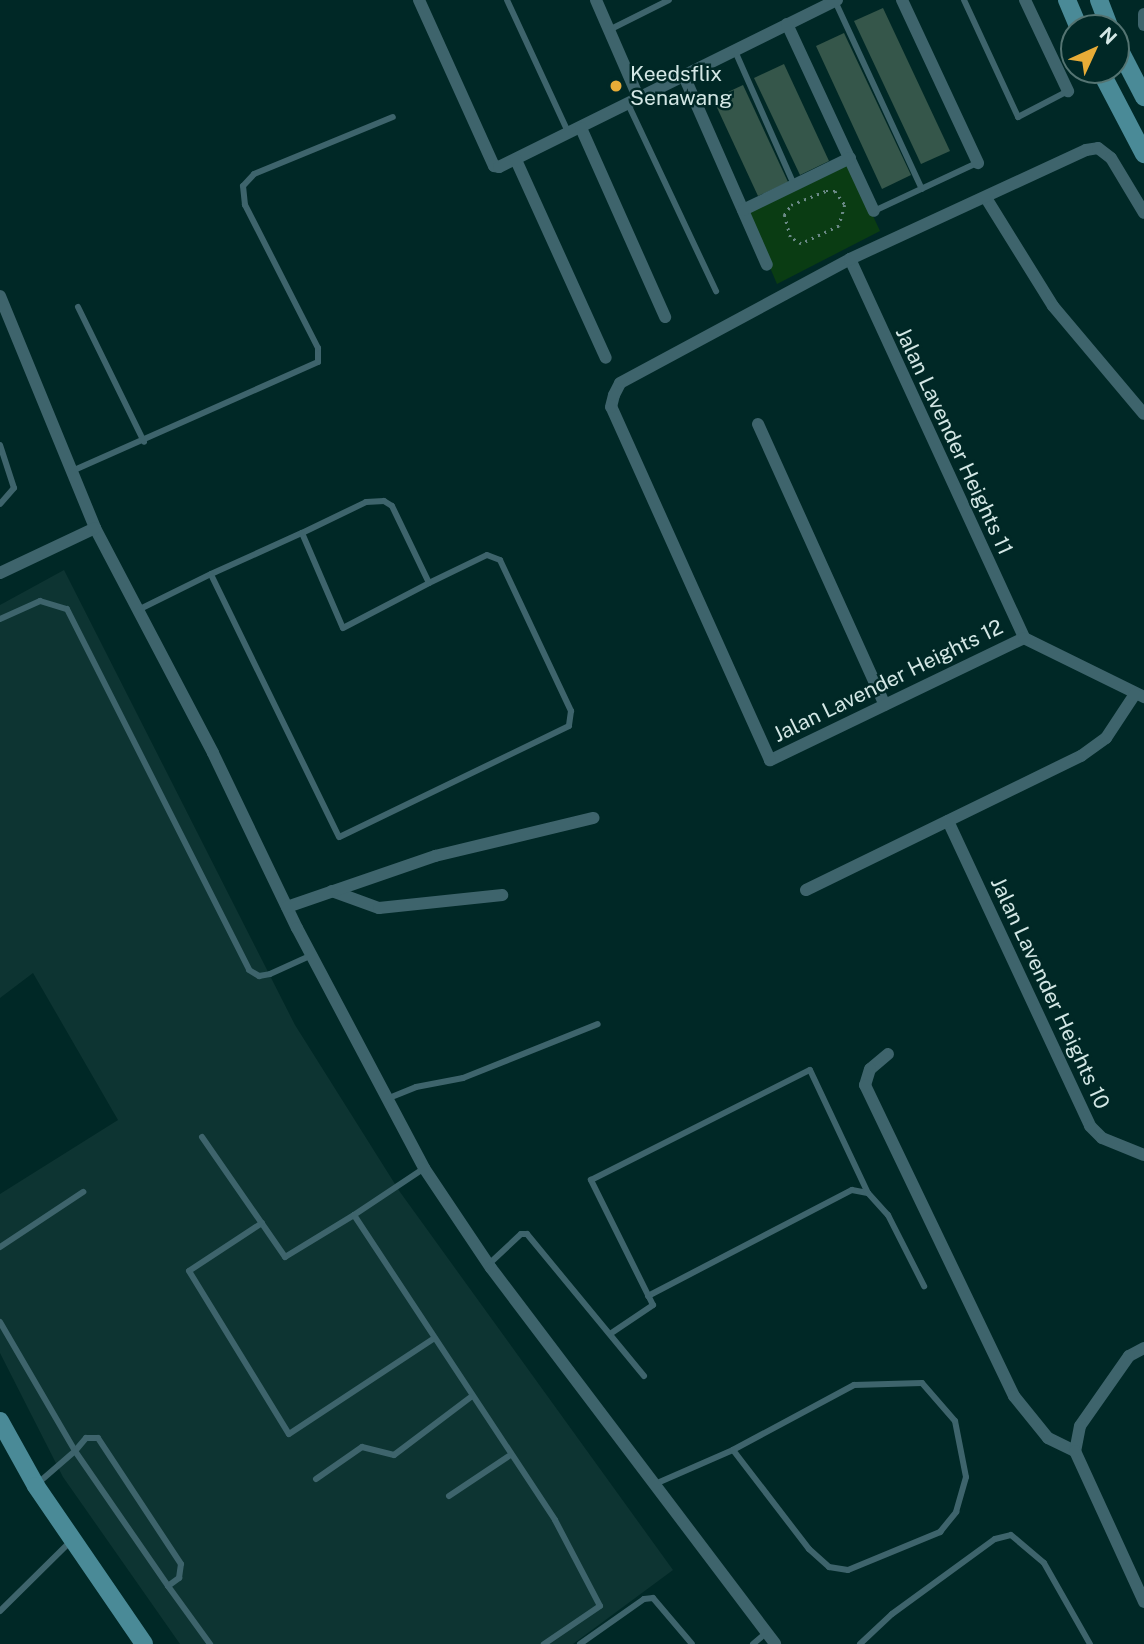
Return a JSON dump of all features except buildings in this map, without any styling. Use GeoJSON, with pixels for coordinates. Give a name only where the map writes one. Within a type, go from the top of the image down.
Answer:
{"type":"FeatureCollection","features":[{"type":"Feature","properties":{"kind":"street"},"geometry":{"type":"LineString","coordinates":[[419,0],[494,166],[499,167],[830,2]]}},
{"type":"Feature","properties":{"kind":"street"},"geometry":{"type":"LineString","coordinates":[[596,0],[634,101]]}},
{"type":"Feature","properties":{"kind":"street"},"geometry":{"type":"LineString","coordinates":[[902,0],[978,163]]}},
{"type":"Feature","properties":{"kind":"street"},"geometry":{"type":"LineString","coordinates":[[1025,0],[1068,91]]}},
{"type":"Feature","properties":{"kind":"street"},"geometry":{"type":"LineString","coordinates":[[1144,15],[1144,25]]}},
{"type":"Feature","properties":{"kind":"street"},"geometry":{"type":"LineString","coordinates":[[787,24],[874,211]]}},
{"type":"Feature","properties":{"kind":"street"},"geometry":{"type":"LineString","coordinates":[[1130,70],[1144,97]]}},
{"type":"Feature","properties":{"kind":"street"},"geometry":{"type":"LineString","coordinates":[[684,76],[767,265]]}},
{"type":"Feature","properties":{"kind":"street"},"geometry":{"type":"LineString","coordinates":[[1107,84],[1144,154]]}},
{"type":"Feature","properties":{"kind":"street"},"geometry":{"type":"LineString","coordinates":[[581,128],[665,317]]}},
{"type":"Feature","properties":{"kind":"street"},"geometry":{"type":"LineString","coordinates":[[850,259],[1098,148],[1111,158],[1144,213]]}},
{"type":"Feature","properties":{"kind":"street"},"geometry":{"type":"LineString","coordinates":[[743,210],[850,158]]}},
{"type":"Feature","properties":{"kind":"street"},"geometry":{"type":"LineString","coordinates":[[516,160],[606,358]]}},
{"type":"Feature","properties":{"kind":"street"},"geometry":{"type":"LineString","coordinates":[[986,198],[1053,306],[1144,414]]}},
{"type":"Feature","properties":{"kind":"street","name":"Jalan Lavender Heights 11"},"geometry":{"type":"LineString","coordinates":[[850,259],[1024,638]]}},
{"type":"Feature","properties":{"kind":"street","name":"Jalan Lavender Heights 12"},"geometry":{"type":"LineString","coordinates":[[850,259],[620,383],[611,407],[770,760],[1024,638]]}},
{"type":"Feature","properties":{"kind":"street"},"geometry":{"type":"LineString","coordinates":[[0,296],[95,528],[136,611],[213,753],[287,907],[424,1168],[490,1263],[775,1644]]}},
{"type":"Feature","properties":{"kind":"street"},"geometry":{"type":"LineString","coordinates":[[758,424],[885,705]]}},
{"type":"Feature","properties":{"kind":"street"},"geometry":{"type":"LineString","coordinates":[[0,573],[95,528]]}},
{"type":"Feature","properties":{"kind":"street"},"geometry":{"type":"LineString","coordinates":[[806,890],[1081,756],[1106,738],[1139,695],[1024,638]]}},
{"type":"Feature","properties":{"kind":"street"},"geometry":{"type":"LineString","coordinates":[[287,907],[435,856],[593,818]]}},
{"type":"Feature","properties":{"kind":"street","name":"Jalan Lavender Heights 10"},"geometry":{"type":"LineString","coordinates":[[948,821],[1090,1126],[1102,1138],[1144,1155]]}},
{"type":"Feature","properties":{"kind":"street"},"geometry":{"type":"LineString","coordinates":[[332,891],[379,908],[502,895]]}},
{"type":"Feature","properties":{"kind":"street"},"geometry":{"type":"LineString","coordinates":[[888,1054],[870,1069],[864,1085],[1014,1396],[1048,1438],[1075,1451]]}},
{"type":"Feature","properties":{"kind":"street"},"geometry":{"type":"LineString","coordinates":[[1144,1348],[1129,1356],[1080,1426],[1075,1451],[1144,1602]]}},
{"type":"Feature","properties":{"kind":"street"},"geometry":{"type":"LineString","coordinates":[[0,1421],[36,1486],[144,1644]]}},
{"type":"Feature","properties":{"kind":"lane"},"geometry":{"type":"LineString","coordinates":[[507,0],[569,134]]}},
{"type":"Feature","properties":{"kind":"lane"},"geometry":{"type":"LineString","coordinates":[[609,30],[669,0]]}},
{"type":"Feature","properties":{"kind":"lane"},"geometry":{"type":"LineString","coordinates":[[964,0],[1018,117],[1068,91]]}},
{"type":"Feature","properties":{"kind":"lane"},"geometry":{"type":"LineString","coordinates":[[830,2],[922,189]]}},
{"type":"Feature","properties":{"kind":"lane"},"geometry":{"type":"LineString","coordinates":[[735,51],[794,185]]}},
{"type":"Feature","properties":{"kind":"lane"},"geometry":{"type":"LineString","coordinates":[[634,101],[716,291]]}},
{"type":"Feature","properties":{"kind":"lane"},"geometry":{"type":"LineString","coordinates":[[72,471],[144,442],[318,362],[318,348],[245,205],[243,186],[254,174],[393,117]]}},
{"type":"Feature","properties":{"kind":"lane"},"geometry":{"type":"LineString","coordinates":[[874,211],[978,163]]}},
{"type":"Feature","properties":{"kind":"lane"},"geometry":{"type":"LineString","coordinates":[[78,307],[144,442]]}},
{"type":"Feature","properties":{"kind":"lane"},"geometry":{"type":"LineString","coordinates":[[0,445],[14,488],[0,505]]}},
{"type":"Feature","properties":{"kind":"lane"},"geometry":{"type":"LineString","coordinates":[[136,611],[366,502],[384,501],[392,506],[429,583]]}},
{"type":"Feature","properties":{"kind":"lane"},"geometry":{"type":"LineString","coordinates":[[211,574],[339,837],[569,726],[571,711],[500,560],[487,555],[343,628],[302,534]]}},
{"type":"Feature","properties":{"kind":"lane"},"geometry":{"type":"LineString","coordinates":[[0,619],[40,601],[67,609],[249,970],[259,976],[270,974],[312,955]]}},
{"type":"Feature","properties":{"kind":"lane"},"geometry":{"type":"LineString","coordinates":[[389,1098],[416,1087],[463,1079],[598,1024]]}},
{"type":"Feature","properties":{"kind":"lane"},"geometry":{"type":"LineString","coordinates":[[610,1334],[653,1306],[591,1180],[810,1070],[868,1193],[888,1215],[924,1286]]}},
{"type":"Feature","properties":{"kind":"lane"},"geometry":{"type":"LineString","coordinates":[[202,1137],[285,1257],[424,1168]]}},
{"type":"Feature","properties":{"kind":"lane"},"geometry":{"type":"LineString","coordinates":[[648,1296],[852,1190],[868,1193]]}},
{"type":"Feature","properties":{"kind":"lane"},"geometry":{"type":"LineString","coordinates":[[0,1247],[83,1192]]}},
{"type":"Feature","properties":{"kind":"lane"},"geometry":{"type":"LineString","coordinates":[[354,1215],[509,1456],[555,1520],[600,1606],[544,1644]]}},
{"type":"Feature","properties":{"kind":"lane"},"geometry":{"type":"LineString","coordinates":[[262,1223],[189,1271],[289,1434],[433,1339]]}},
{"type":"Feature","properties":{"kind":"lane"},"geometry":{"type":"LineString","coordinates":[[490,1263],[521,1234],[527,1234],[643,1376]]}},
{"type":"Feature","properties":{"kind":"lane"},"geometry":{"type":"LineString","coordinates":[[0,1322],[75,1451],[209,1644]]}},
{"type":"Feature","properties":{"kind":"lane"},"geometry":{"type":"LineString","coordinates":[[655,1484],[733,1450],[854,1385],[922,1383],[956,1421],[966,1477],[956,1512],[940,1532],[848,1570],[829,1567],[809,1549],[733,1450]]}},
{"type":"Feature","properties":{"kind":"lane"},"geometry":{"type":"LineString","coordinates":[[316,1479],[362,1447],[394,1455],[471,1397]]}},
{"type":"Feature","properties":{"kind":"lane"},"geometry":{"type":"LineString","coordinates":[[36,1486],[86,1438],[98,1438],[181,1564],[179,1578],[168,1586]]}},
{"type":"Feature","properties":{"kind":"lane"},"geometry":{"type":"LineString","coordinates":[[449,1496],[509,1456]]}},
{"type":"Feature","properties":{"kind":"lane"},"geometry":{"type":"LineString","coordinates":[[860,1644],[892,1614],[995,1539],[1012,1535],[1044,1563],[1090,1644]]}},
{"type":"Feature","properties":{"kind":"lane"},"geometry":{"type":"LineString","coordinates":[[0,1611],[71,1540]]}},
{"type":"Feature","properties":{"kind":"lane"},"geometry":{"type":"LineString","coordinates":[[580,1644],[644,1599],[653,1598],[692,1644]]}},
{"type":"Feature","properties":{"kind":"lane"},"geometry":{"type":"LineString","coordinates":[[753,1644],[766,1633]]}},
{"type":"Feature","properties":{"kind":"path"},"geometry":{"type":"LineString","coordinates":[[826,191],[835,191],[845,205],[839,226],[801,244],[790,237],[785,215],[791,205],[826,191]]}},
{"type":"Feature","properties":{"kind":"shaded area"},"geometry":{"type":"Polygon","coordinates":[[[64,570],[295,1025],[400,1192],[673,1570],[573,1644],[180,1644],[63,1477],[0,1353],[0,1194],[118,1120],[33,973],[0,998],[0,605],[64,570]]]}},
{"type":"Feature","properties":{"kind":"green space"},"geometry":{"type":"Polygon","coordinates":[[[848,162],[880,231],[777,284],[746,211],[848,162]]]}},
{"type":"Feature","properties":{"kind":"place","name":"Keedsflix Senawang"},"geometry":{"type":"Point","coordinates":[616,86]}}]}
